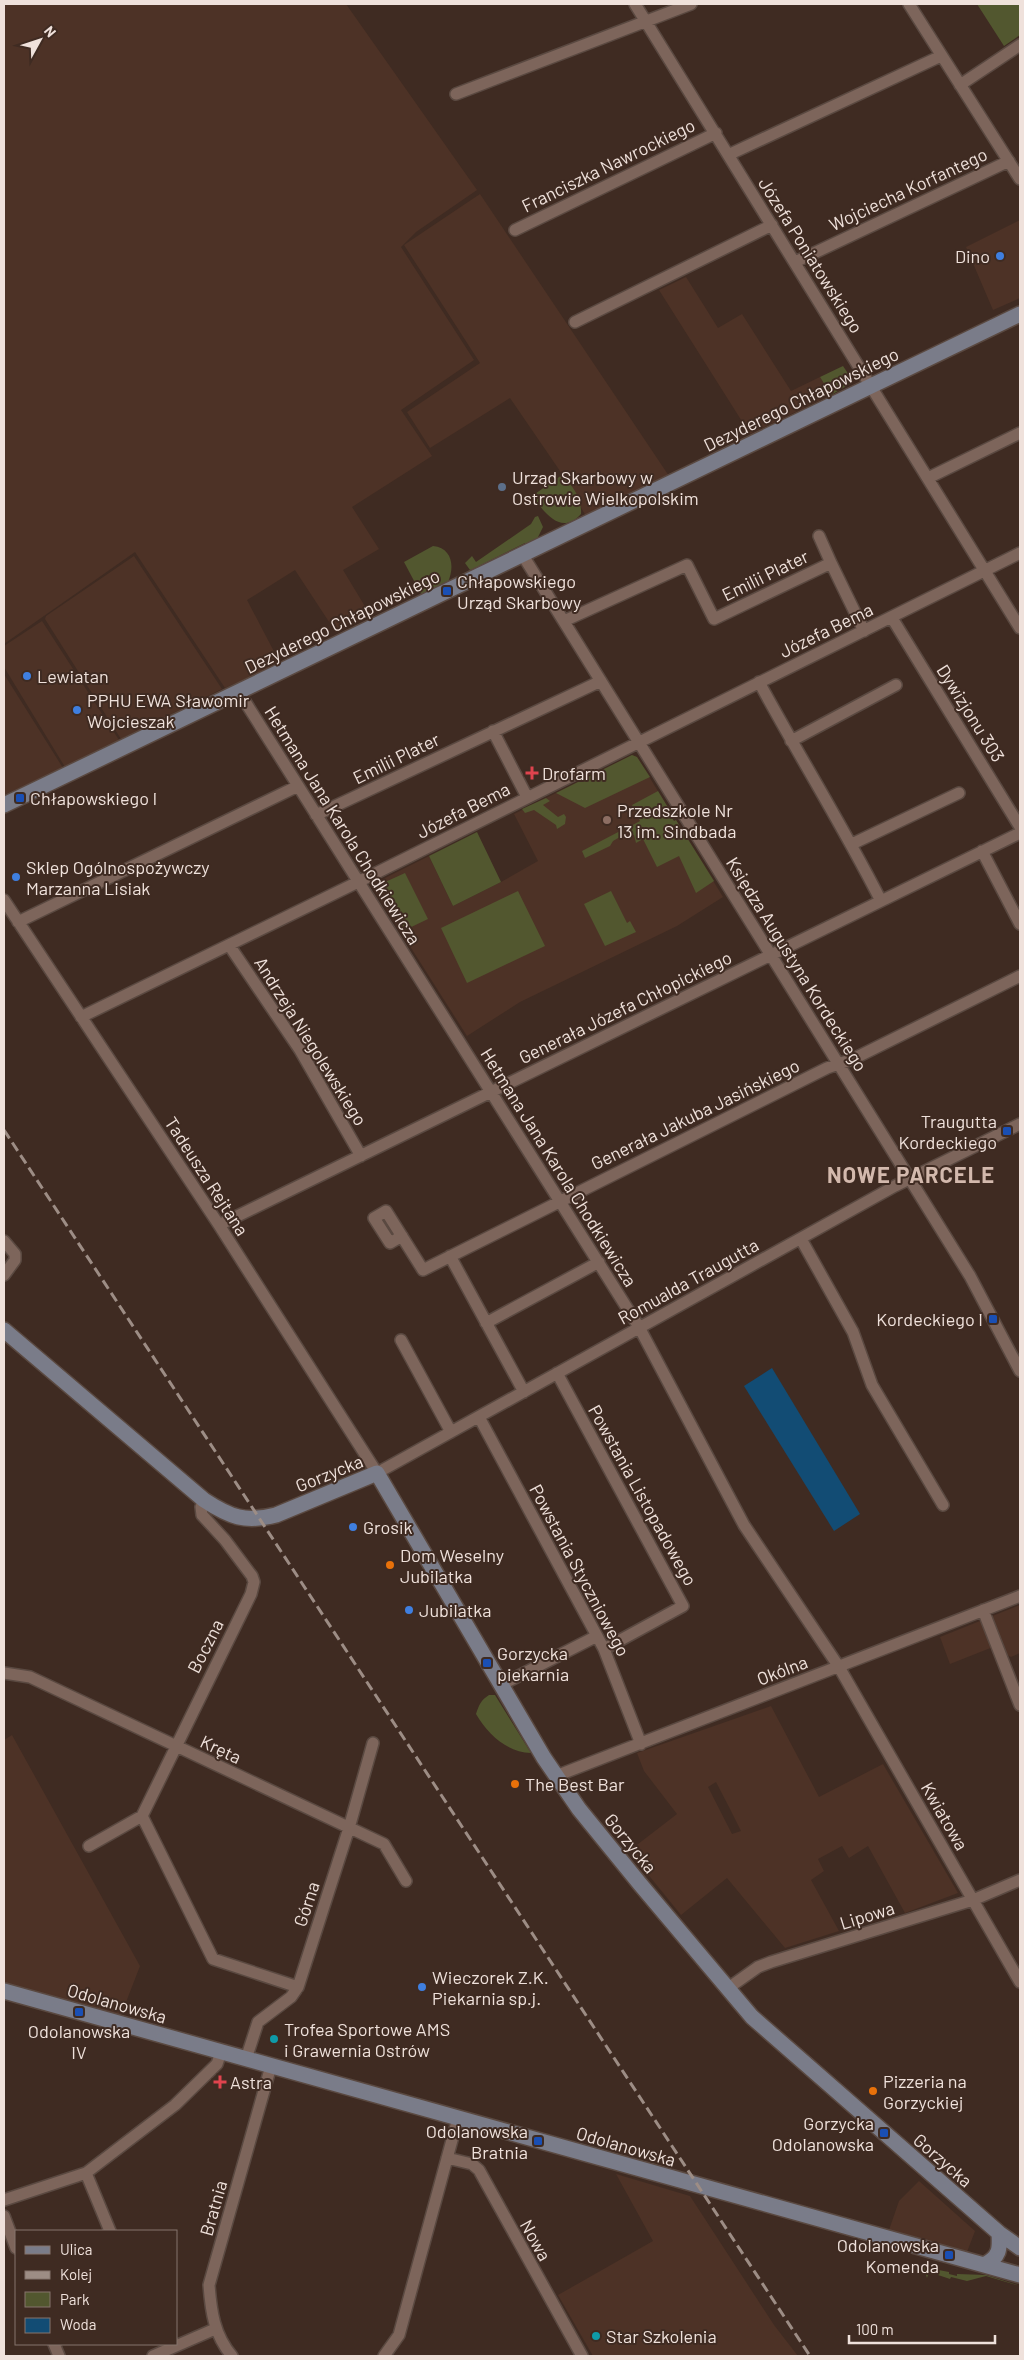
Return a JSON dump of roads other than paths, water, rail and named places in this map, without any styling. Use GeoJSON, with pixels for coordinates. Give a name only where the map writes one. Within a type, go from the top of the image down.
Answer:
{"type":"FeatureCollection","features":[{"type":"Feature","properties":{"kind":"street","name":"Józefa Poniatowskiego"},"geometry":{"type":"LineString","coordinates":[[634,4],[716,132],[1020,628]]}},
{"type":"Feature","properties":{"kind":"street"},"geometry":{"type":"LineString","coordinates":[[456,94],[691,4]]}},
{"type":"Feature","properties":{"kind":"street"},"geometry":{"type":"LineString","coordinates":[[909,4],[1020,177]]}},
{"type":"Feature","properties":{"kind":"street"},"geometry":{"type":"LineString","coordinates":[[960,85],[1020,45]]}},
{"type":"Feature","properties":{"kind":"street"},"geometry":{"type":"LineString","coordinates":[[728,154],[941,56]]}},
{"type":"Feature","properties":{"kind":"street","name":"Franciszka Nawrockiego"},"geometry":{"type":"LineString","coordinates":[[515,230],[716,132]]}},
{"type":"Feature","properties":{"kind":"street","name":"Wojciecha Korfantego"},"geometry":{"type":"LineString","coordinates":[[795,262],[1008,161]]}},
{"type":"Feature","properties":{"kind":"street"},"geometry":{"type":"LineString","coordinates":[[575,322],[772,225]]}},
{"type":"Feature","properties":{"kind":"street","name":"Dezyderego Chłapowskiego"},"geometry":{"type":"LineString","coordinates":[[4,805],[1020,314]]}},
{"type":"Feature","properties":{"kind":"street"},"geometry":{"type":"LineString","coordinates":[[928,478],[1020,433]]}},
{"type":"Feature","properties":{"kind":"street"},"geometry":{"type":"LineString","coordinates":[[819,536],[831,563]]}},
{"type":"Feature","properties":{"kind":"street","name":"Józefa Bema"},"geometry":{"type":"LineString","coordinates":[[81,1016],[358,882],[1020,553]]}},
{"type":"Feature","properties":{"kind":"street","name":"Księdza Augustyna Kordeckiego"},"geometry":{"type":"LineString","coordinates":[[522,554],[974,1282],[1020,1371]]}},
{"type":"Feature","properties":{"kind":"street","name":"Emilii Plater"},"geometry":{"type":"LineString","coordinates":[[564,621],[687,565],[714,619],[831,563],[864,631]]}},
{"type":"Feature","properties":{"kind":"street","name":"Dywizjonu 303"},"geometry":{"type":"LineString","coordinates":[[892,618],[1020,827]]}},
{"type":"Feature","properties":{"kind":"street","name":"Emilii Plater"},"geometry":{"type":"LineString","coordinates":[[316,815],[601,681]]}},
{"type":"Feature","properties":{"kind":"street"},"geometry":{"type":"LineString","coordinates":[[759,682],[791,741],[852,844],[881,901]]}},
{"type":"Feature","properties":{"kind":"street"},"geometry":{"type":"LineString","coordinates":[[791,741],[896,685]]}},
{"type":"Feature","properties":{"kind":"street","name":"Hetmana Jana Karola Chodkiewicza"},"geometry":{"type":"LineString","coordinates":[[238,692],[599,1262],[639,1328],[744,1524],[839,1667]]}},
{"type":"Feature","properties":{"kind":"street"},"geometry":{"type":"LineString","coordinates":[[493,731],[527,797]]}},
{"type":"Feature","properties":{"kind":"street"},"geometry":{"type":"LineString","coordinates":[[18,922],[298,786]]}},
{"type":"Feature","properties":{"kind":"street"},"geometry":{"type":"LineString","coordinates":[[852,844],[958,793]]}},
{"type":"Feature","properties":{"kind":"street","name":"Generała Józefa Chłopickiego"},"geometry":{"type":"LineString","coordinates":[[219,1225],[1020,832]]}},
{"type":"Feature","properties":{"kind":"street"},"geometry":{"type":"LineString","coordinates":[[982,851],[1020,924]]}},
{"type":"Feature","properties":{"kind":"street","name":"Tadeusza Rejtana"},"geometry":{"type":"LineString","coordinates":[[4,900],[219,1225],[377,1473]]}},
{"type":"Feature","properties":{"kind":"street","name":"Andrzeja Niegolewskiego"},"geometry":{"type":"LineString","coordinates":[[229,945],[300,1050],[361,1156]]}},
{"type":"Feature","properties":{"kind":"street","name":"Generała Jakuba Jasińskiego"},"geometry":{"type":"LineString","coordinates":[[402,1236],[423,1270],[1020,976]]}},
{"type":"Feature","properties":{"kind":"street","name":"Romualda Traugutta"},"geometry":{"type":"LineString","coordinates":[[377,1473],[910,1179],[1020,1124]]}},
{"type":"Feature","properties":{"kind":"street"},"geometry":{"type":"LineString","coordinates":[[801,1239],[853,1332],[872,1385],[943,1505]]}},
{"type":"Feature","properties":{"kind":"street"},"geometry":{"type":"LineString","coordinates":[[4,1241],[15,1254],[15,1260],[4,1275]]}},
{"type":"Feature","properties":{"kind":"street"},"geometry":{"type":"LineString","coordinates":[[450,1256],[524,1392]]}},
{"type":"Feature","properties":{"kind":"street"},"geometry":{"type":"LineString","coordinates":[[486,1323],[599,1262]]}},
{"type":"Feature","properties":{"kind":"street","name":"Gorzycka"},"geometry":{"type":"LineString","coordinates":[[4,1330],[204,1500],[232,1516],[260,1519],[377,1473],[556,1776],[597,1831],[727,1989],[762,2027],[999,2233],[1020,2248]]}},
{"type":"Feature","properties":{"kind":"street"},"geometry":{"type":"LineString","coordinates":[[401,1340],[451,1432]]}},
{"type":"Feature","properties":{"kind":"street","name":"Powstania Listopadowego"},"geometry":{"type":"LineString","coordinates":[[557,1373],[683,1606],[604,1649]]}},
{"type":"Feature","properties":{"kind":"street","name":"Powstania Styczniowego"},"geometry":{"type":"LineString","coordinates":[[479,1417],[604,1649],[641,1744]]}},
{"type":"Feature","properties":{"kind":"street","name":"Boczna"},"geometry":{"type":"LineString","coordinates":[[142,1816],[174,1746],[251,1594],[254,1582],[248,1569],[202,1515],[201,1508],[204,1500]]}},
{"type":"Feature","properties":{"kind":"street","name":"Okólna"},"geometry":{"type":"LineString","coordinates":[[556,1776],[1020,1596]]}},
{"type":"Feature","properties":{"kind":"street"},"geometry":{"type":"LineString","coordinates":[[983,1610],[1020,1705]]}},
{"type":"Feature","properties":{"kind":"street"},"geometry":{"type":"LineString","coordinates":[[501,1685],[597,1636]]}},
{"type":"Feature","properties":{"kind":"street","name":"Kwiatowa"},"geometry":{"type":"LineString","coordinates":[[839,1667],[1020,1982]]}},
{"type":"Feature","properties":{"kind":"street","name":"Kręta"},"geometry":{"type":"LineString","coordinates":[[4,1674],[30,1677],[384,1844],[406,1881]]}},
{"type":"Feature","properties":{"kind":"street","name":"Górna"},"geometry":{"type":"LineString","coordinates":[[246,2059],[258,2022],[291,1997],[298,1986],[349,1828],[373,1743]]}},
{"type":"Feature","properties":{"kind":"street"},"geometry":{"type":"LineString","coordinates":[[89,1846],[142,1816],[213,1959],[298,1986]]}},
{"type":"Feature","properties":{"kind":"street","name":"Lipowa"},"geometry":{"type":"LineString","coordinates":[[727,1989],[765,1964],[973,1900],[1020,1880]]}},
{"type":"Feature","properties":{"kind":"street","name":"Odolanowska"},"geometry":{"type":"LineString","coordinates":[[4,1991],[1020,2275]]}},
{"type":"Feature","properties":{"kind":"street"},"geometry":{"type":"LineString","coordinates":[[4,2200],[86,2173],[175,2105],[217,2064],[221,2052]]}},
{"type":"Feature","properties":{"kind":"street","name":"Bratnia"},"geometry":{"type":"LineString","coordinates":[[232,2356],[215,2329],[211,2311],[209,2285],[271,2066]]}},
{"type":"Feature","properties":{"kind":"street"},"geometry":{"type":"LineString","coordinates":[[384,2356],[398,2334],[458,2118]]}},
{"type":"Feature","properties":{"kind":"street","name":"Nowa"},"geometry":{"type":"LineString","coordinates":[[447,2158],[472,2164],[478,2170],[582,2356]]}},
{"type":"Feature","properties":{"kind":"street"},"geometry":{"type":"LineString","coordinates":[[86,2173],[110,2230]]}},
{"type":"Feature","properties":{"kind":"street"},"geometry":{"type":"LineString","coordinates":[[4,2216],[15,2245]]}},
{"type":"Feature","properties":{"kind":"street"},"geometry":{"type":"LineString","coordinates":[[984,2265],[996,2257],[999,2252],[999,2233]]}},
{"type":"Feature","properties":{"kind":"street","name":"Gorzycka"},"geometry":{"type":"LineString","coordinates":[[999,2233],[1020,2266]]}},
{"type":"Feature","properties":{"kind":"street"},"geometry":{"type":"LineString","coordinates":[[153,2356],[215,2329]]}},
{"type":"Feature","properties":{"kind":"water"},"geometry":{"type":"Polygon","coordinates":[[[772,1368],[860,1514],[834,1531],[744,1386],[772,1368]]]}},
{"type":"Feature","properties":{"kind":"railway"},"geometry":{"type":"LineString","coordinates":[[4,1130],[810,2356]]}},
{"type":"Feature","properties":{"kind":"place","name":"Dino"},"geometry":{"type":"Point","coordinates":[1000,256]}},
{"type":"Feature","properties":{"kind":"place","name":"Urząd Skarbowy w Ostrowie Wielkopolskim"},"geometry":{"type":"Point","coordinates":[502,487]}},
{"type":"Feature","properties":{"kind":"place","name":"Chłapowskiego Urząd Skarbowy"},"geometry":{"type":"Point","coordinates":[447,591]}},
{"type":"Feature","properties":{"kind":"place","name":"Lewiatan"},"geometry":{"type":"Point","coordinates":[27,676]}},
{"type":"Feature","properties":{"kind":"place","name":"PPHU EWA Sławomir Wojcieszak"},"geometry":{"type":"Point","coordinates":[77,710]}},
{"type":"Feature","properties":{"kind":"place","name":"Drofarm"},"geometry":{"type":"Point","coordinates":[532,773]}},
{"type":"Feature","properties":{"kind":"place","name":"Chłapowskiego I"},"geometry":{"type":"Point","coordinates":[20,798]}},
{"type":"Feature","properties":{"kind":"place","name":"Przedszkole Nr 13 im. Sindbada"},"geometry":{"type":"Point","coordinates":[607,820]}},
{"type":"Feature","properties":{"kind":"place","name":"Sklep Ogólnospożywczy Marzanna Lisiak"},"geometry":{"type":"Point","coordinates":[16,877]}},
{"type":"Feature","properties":{"kind":"place","name":"Traugutta Kordeckiego"},"geometry":{"type":"Point","coordinates":[1007,1131]}},
{"type":"Feature","properties":{"kind":"place","name":"Kordeckiego I"},"geometry":{"type":"Point","coordinates":[993,1319]}},
{"type":"Feature","properties":{"kind":"place","name":"Grosik"},"geometry":{"type":"Point","coordinates":[353,1527]}},
{"type":"Feature","properties":{"kind":"place","name":"Dom Weselny Jubilatka"},"geometry":{"type":"Point","coordinates":[390,1565]}},
{"type":"Feature","properties":{"kind":"place","name":"Jubilatka"},"geometry":{"type":"Point","coordinates":[409,1610]}},
{"type":"Feature","properties":{"kind":"place","name":"Gorzycka piekarnia"},"geometry":{"type":"Point","coordinates":[487,1663]}},
{"type":"Feature","properties":{"kind":"place","name":"The Best Bar"},"geometry":{"type":"Point","coordinates":[515,1784]}},
{"type":"Feature","properties":{"kind":"place","name":"Wieczorek Z.K. Piekarnia sp.j."},"geometry":{"type":"Point","coordinates":[422,1987]}},
{"type":"Feature","properties":{"kind":"place","name":"Odolanowska IV"},"geometry":{"type":"Point","coordinates":[79,2012]}},
{"type":"Feature","properties":{"kind":"place","name":"Trofea Sportowe AMS i Grawernia Ostrów"},"geometry":{"type":"Point","coordinates":[274,2039]}},
{"type":"Feature","properties":{"kind":"place","name":"Astra"},"geometry":{"type":"Point","coordinates":[220,2082]}},
{"type":"Feature","properties":{"kind":"place","name":"Pizzeria na Gorzyckiej"},"geometry":{"type":"Point","coordinates":[873,2091]}},
{"type":"Feature","properties":{"kind":"place","name":"Gorzycka Odolanowska"},"geometry":{"type":"Point","coordinates":[884,2133]}},
{"type":"Feature","properties":{"kind":"place","name":"Odolanowska Bratnia"},"geometry":{"type":"Point","coordinates":[538,2141]}},
{"type":"Feature","properties":{"kind":"place","name":"Odolanowska Komenda"},"geometry":{"type":"Point","coordinates":[949,2255]}},
{"type":"Feature","properties":{"kind":"place","name":"Star Szkolenia"},"geometry":{"type":"Point","coordinates":[596,2336]}},
{"type":"Feature","properties":{"kind":"district","name":"NOWE PARCELE"},"geometry":{"type":"Point","coordinates":[911,1174]}}]}
